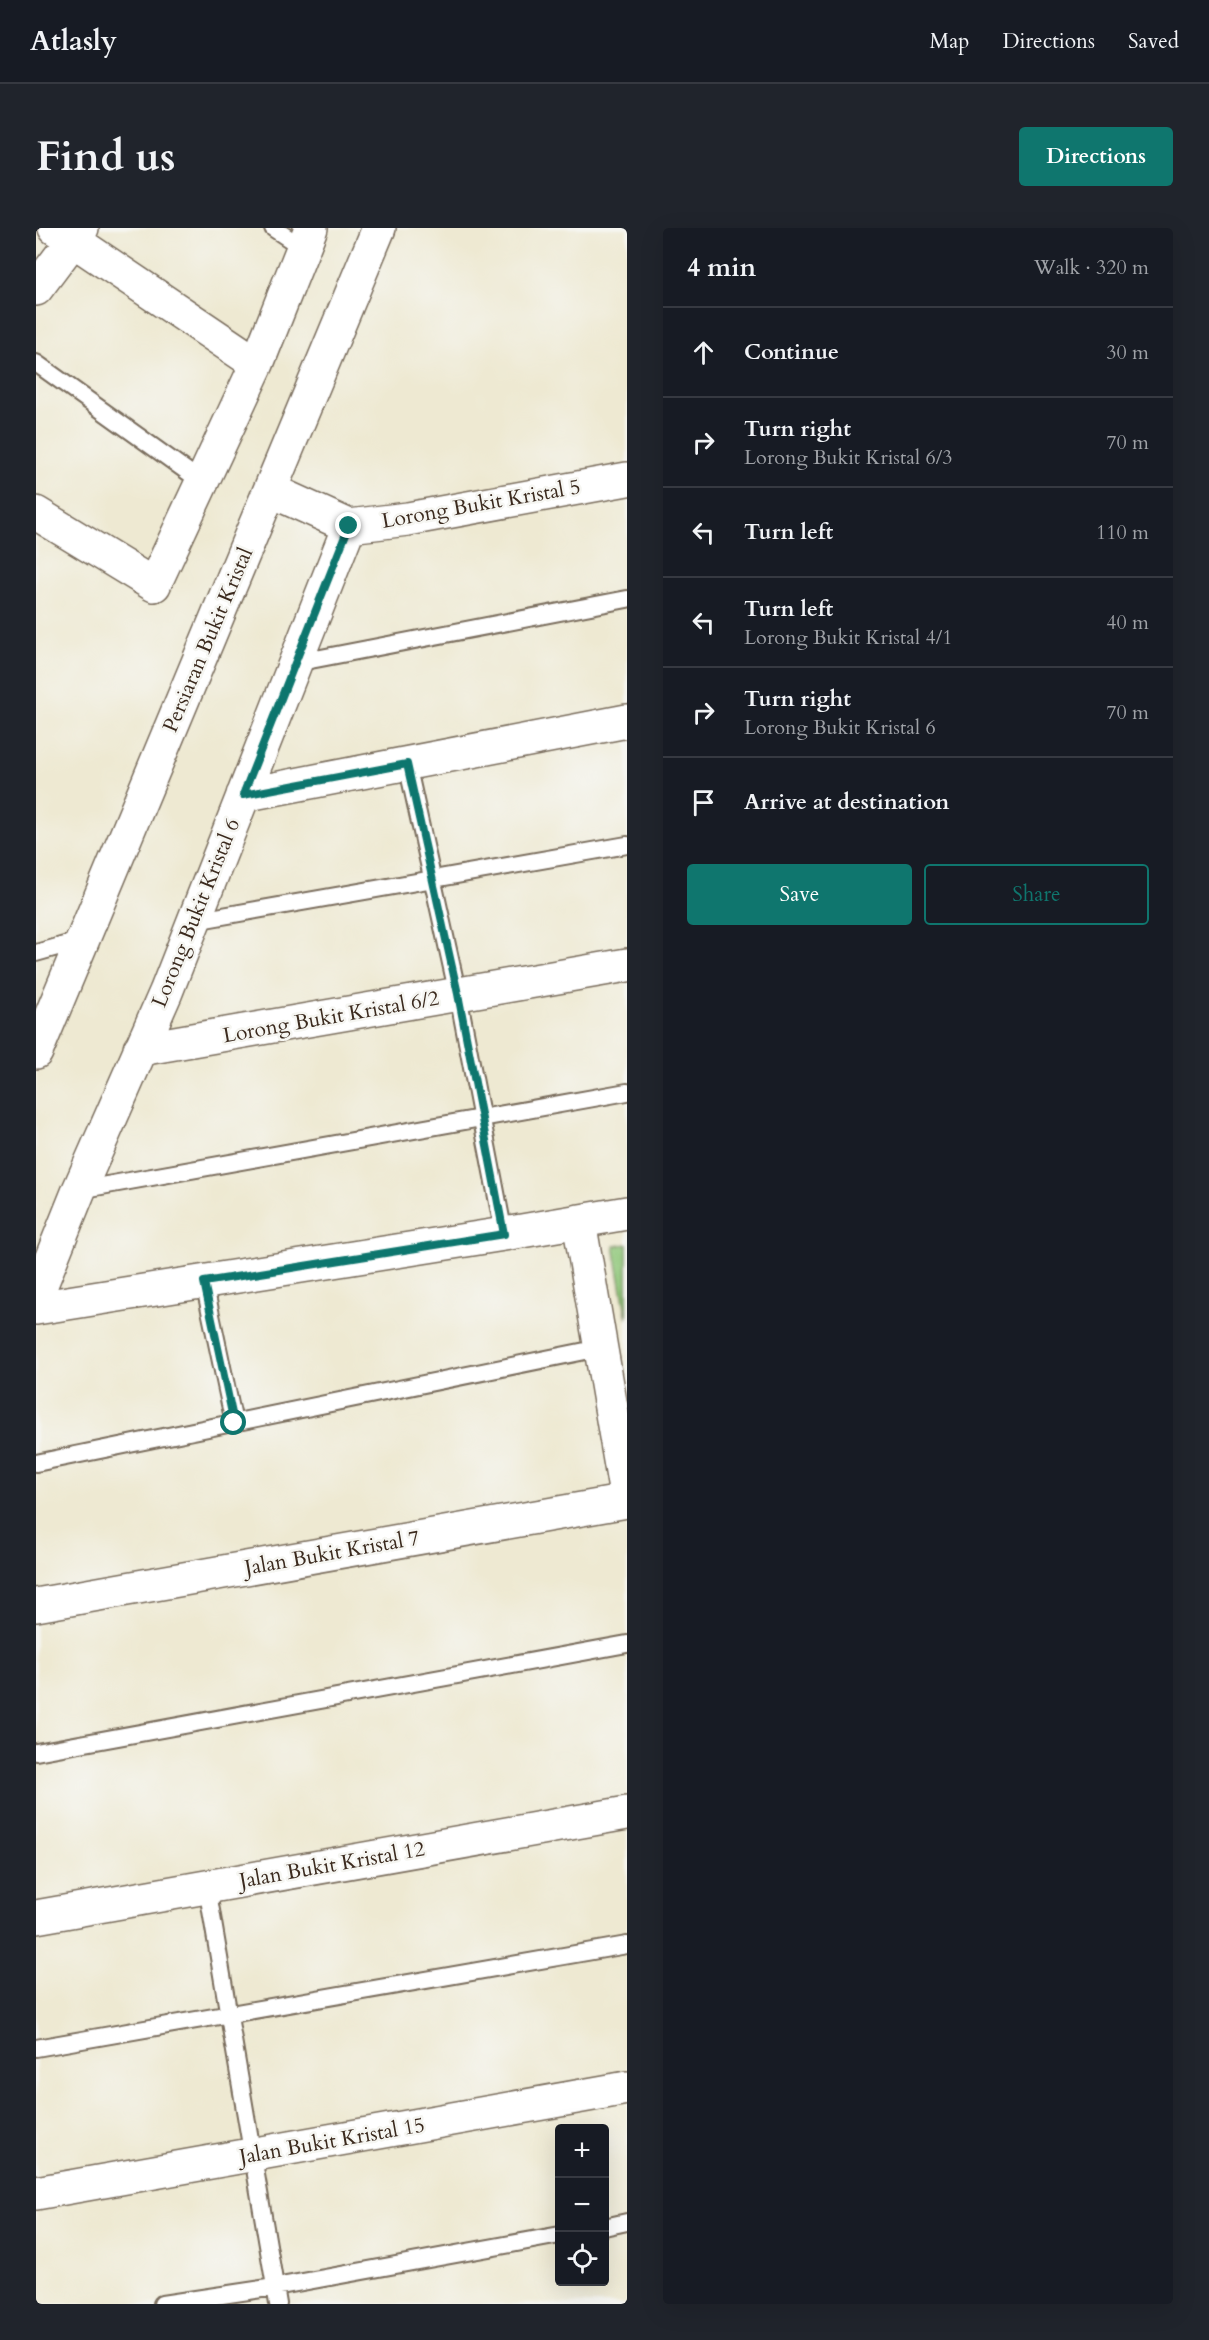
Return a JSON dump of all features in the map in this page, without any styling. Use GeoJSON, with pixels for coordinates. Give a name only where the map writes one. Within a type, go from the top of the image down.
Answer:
{"type":"FeatureCollection","features":[{"type":"Feature","properties":{"kind":"street","name":"Persiaran Bukit Kristal"},"geometry":{"type":"LineString","coordinates":[[36,1052],[379,228]]}},
{"type":"Feature","properties":{"kind":"street"},"geometry":{"type":"LineString","coordinates":[[36,289],[70,232],[257,364]]}},
{"type":"Feature","properties":{"kind":"street"},"geometry":{"type":"LineString","coordinates":[[36,513],[154,585],[257,364],[307,238]]}},
{"type":"Feature","properties":{"kind":"street","name":"Lorong Bukit Kristal 5"},"geometry":{"type":"LineString","coordinates":[[349,526],[408,519],[627,479]]}},
{"type":"Feature","properties":{"kind":"street"},"geometry":{"type":"LineString","coordinates":[[270,490],[349,526]]}},
{"type":"Feature","properties":{"kind":"street","name":"Lorong Bukit Kristal 6"},"geometry":{"type":"LineString","coordinates":[[36,1297],[79,1190],[194,921],[349,526]]}},
{"type":"Feature","properties":{"kind":"street"},"geometry":{"type":"LineString","coordinates":[[243,795],[627,721]]}},
{"type":"Feature","properties":{"kind":"street","name":"Lorong Bukit Kristal 6/2"},"geometry":{"type":"LineString","coordinates":[[141,1049],[627,965]]}},
{"type":"Feature","properties":{"kind":"street"},"geometry":{"type":"LineString","coordinates":[[36,1308],[627,1213]]}},
{"type":"Feature","properties":{"kind":"street"},"geometry":{"type":"LineString","coordinates":[[579,1221],[627,1501]]}},
{"type":"Feature","properties":{"kind":"street","name":"Jalan Bukit Kristal 7"},"geometry":{"type":"LineString","coordinates":[[36,1605],[627,1501]]}},
{"type":"Feature","properties":{"kind":"street","name":"Jalan Bukit Kristal 12"},"geometry":{"type":"LineString","coordinates":[[36,1917],[627,1813]]}},
{"type":"Feature","properties":{"kind":"street","name":"Jalan Bukit Kristal 15"},"geometry":{"type":"LineString","coordinates":[[36,2193],[627,2088]]}},
{"type":"Feature","properties":{"kind":"lane"},"geometry":{"type":"LineString","coordinates":[[273,228],[307,238]]}},
{"type":"Feature","properties":{"kind":"lane"},"geometry":{"type":"LineString","coordinates":[[36,363],[202,482]]}},
{"type":"Feature","properties":{"kind":"lane"},"geometry":{"type":"LineString","coordinates":[[295,663],[627,599]]}},
{"type":"Feature","properties":{"kind":"lane"},"geometry":{"type":"LineString","coordinates":[[407,764],[458,994],[504,1234]]}},
{"type":"Feature","properties":{"kind":"lane"},"geometry":{"type":"LineString","coordinates":[[194,921],[627,845]]}},
{"type":"Feature","properties":{"kind":"lane"},"geometry":{"type":"LineString","coordinates":[[36,953],[83,940]]}},
{"type":"Feature","properties":{"kind":"lane"},"geometry":{"type":"LineString","coordinates":[[79,1190],[627,1092]]}},
{"type":"Feature","properties":{"kind":"lane"},"geometry":{"type":"LineString","coordinates":[[204,1282],[234,1423]]}},
{"type":"Feature","properties":{"kind":"lane"},"geometry":{"type":"LineString","coordinates":[[36,1463],[600,1348]]}},
{"type":"Feature","properties":{"kind":"lane"},"geometry":{"type":"LineString","coordinates":[[36,1752],[627,1644]]}},
{"type":"Feature","properties":{"kind":"lane"},"geometry":{"type":"LineString","coordinates":[[207,1887],[278,2304]]}},
{"type":"Feature","properties":{"kind":"lane"},"geometry":{"type":"LineString","coordinates":[[36,2048],[627,1945]]}},
{"type":"Feature","properties":{"kind":"lane"},"geometry":{"type":"LineString","coordinates":[[609,2226],[627,2222]]}},
{"type":"Feature","properties":{"kind":"lane"},"geometry":{"type":"LineString","coordinates":[[162,2304],[274,2287],[555,2236]]}},
{"type":"Feature","properties":{"kind":"green space"},"geometry":{"type":"Polygon","coordinates":[[[627,1244],[627,1319],[614,1246],[627,1244]]]}},
{"type":"Feature","properties":{"kind":"route"},"geometry":{"type":"LineString","coordinates":[[234,1423],[204,1282],[504,1234],[458,994],[407,764],[243,795],[349,526]]}}]}
